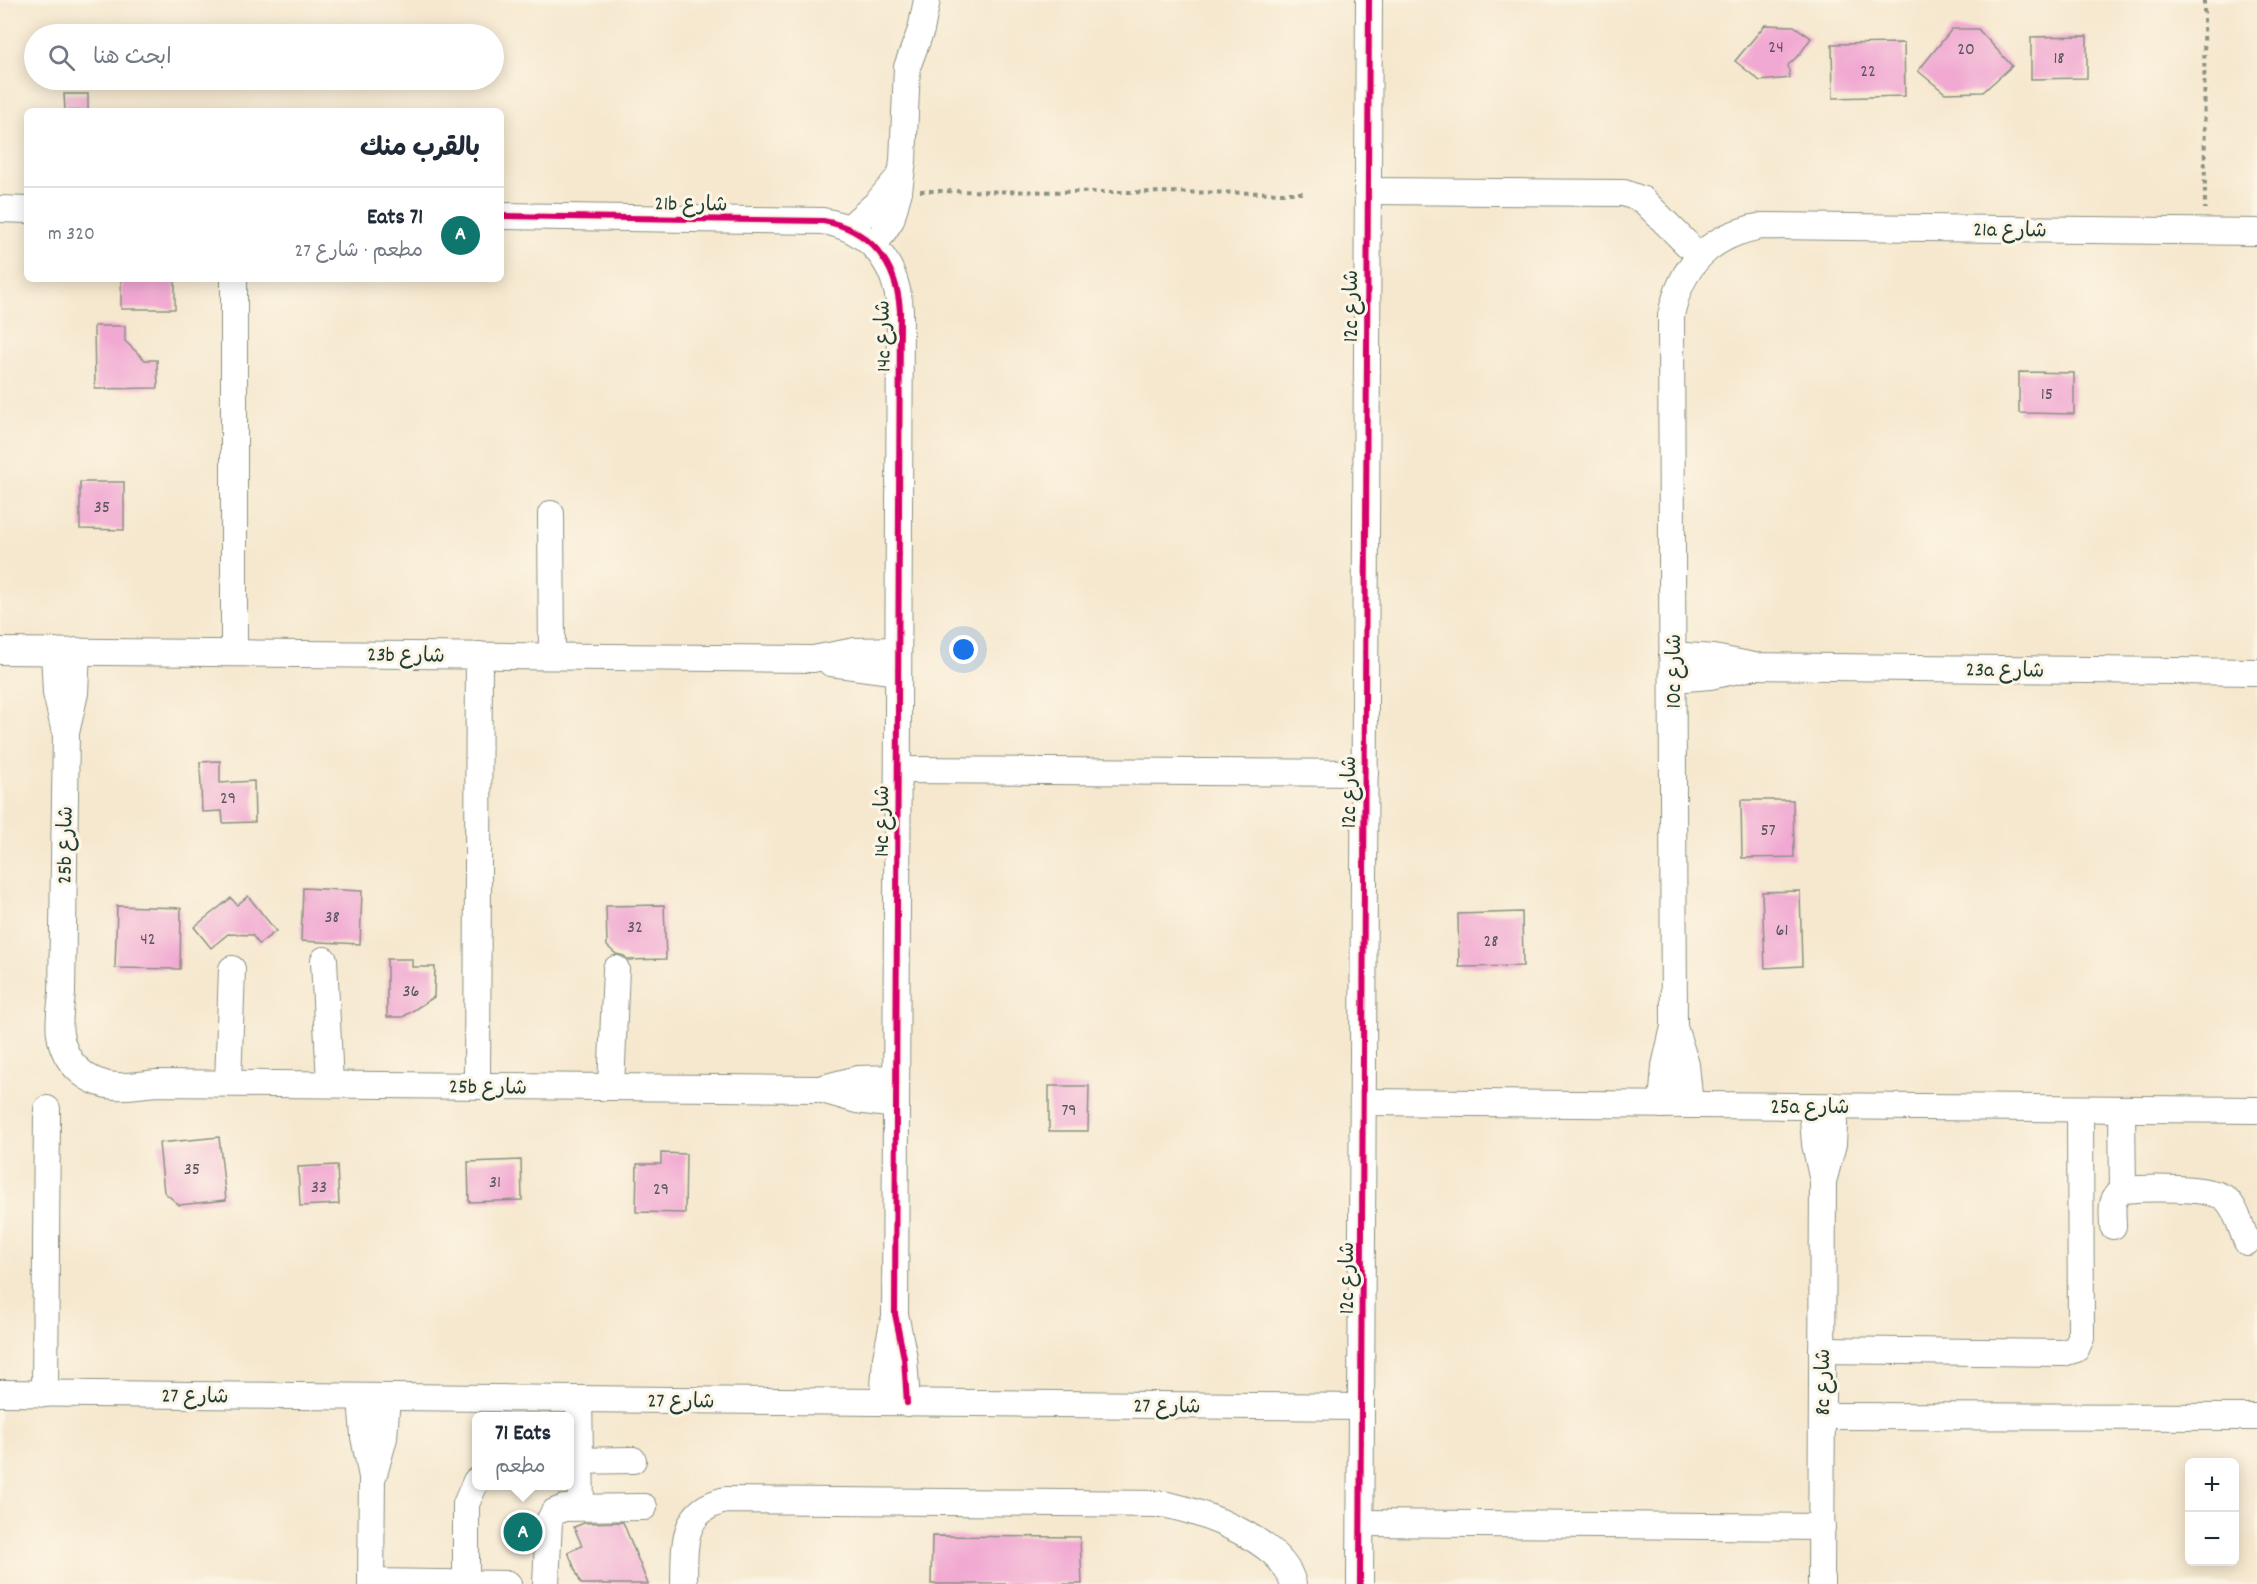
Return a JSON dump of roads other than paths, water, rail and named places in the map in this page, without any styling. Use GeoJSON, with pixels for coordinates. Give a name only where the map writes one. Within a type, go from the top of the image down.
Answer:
{"type":"FeatureCollection","features":[{"type":"Feature","properties":{"kind":"street"},"geometry":{"type":"LineString","coordinates":[[874,246],[891,220],[900,182],[907,67],[921,30],[927,0]]}},
{"type":"Feature","properties":{"kind":"street","name":"12c شارع"},"geometry":{"type":"LineString","coordinates":[[1360,1584],[1369,0]]}},
{"type":"Feature","properties":{"kind":"street"},"geometry":{"type":"LineString","coordinates":[[849,228],[900,182]]}},
{"type":"Feature","properties":{"kind":"street"},"geometry":{"type":"LineString","coordinates":[[1367,192],[1624,193],[1643,200],[1693,250]]}},
{"type":"Feature","properties":{"kind":"street"},"geometry":{"type":"LineString","coordinates":[[0,209],[24,210]]}},
{"type":"Feature","properties":{"kind":"street","name":"21b شارع"},"geometry":{"type":"LineString","coordinates":[[504,216],[823,221],[849,228],[874,246]]}},
{"type":"Feature","properties":{"kind":"street","name":"21a شارع"},"geometry":{"type":"LineString","coordinates":[[1693,250],[1748,228],[1762,226],[2257,232]]}},
{"type":"Feature","properties":{"kind":"street","name":"14c شارع"},"geometry":{"type":"LineString","coordinates":[[874,246],[891,271],[899,298],[895,1314],[886,1358],[895,1403]]}},
{"type":"Feature","properties":{"kind":"street","name":"10c شارع"},"geometry":{"type":"LineString","coordinates":[[1662,1105],[1665,1066],[1674,1027],[1671,316],[1668,303],[1670,277],[1674,264],[1693,250]]}},
{"type":"Feature","properties":{"kind":"street"},"geometry":{"type":"LineString","coordinates":[[234,282],[234,653]]}},
{"type":"Feature","properties":{"kind":"street"},"geometry":{"type":"LineString","coordinates":[[551,514],[552,656]]}},
{"type":"Feature","properties":{"kind":"street","name":"23b شارع"},"geometry":{"type":"LineString","coordinates":[[0,651],[813,659],[855,651],[898,661]]}},
{"type":"Feature","properties":{"kind":"street","name":"25b شارع"},"geometry":{"type":"LineString","coordinates":[[65,651],[75,693],[66,733],[62,993],[70,1030],[83,1054],[105,1070],[157,1083],[819,1089],[857,1079],[896,1078]]}},
{"type":"Feature","properties":{"kind":"street"},"geometry":{"type":"LineString","coordinates":[[477,1086],[479,655]]}},
{"type":"Feature","properties":{"kind":"street","name":"23a شارع"},"geometry":{"type":"LineString","coordinates":[[1673,667],[1714,658],[1754,666],[2257,672]]}},
{"type":"Feature","properties":{"kind":"street"},"geometry":{"type":"LineString","coordinates":[[898,770],[1365,773]]}},
{"type":"Feature","properties":{"kind":"street"},"geometry":{"type":"LineString","coordinates":[[324,960],[330,1084]]}},
{"type":"Feature","properties":{"kind":"street"},"geometry":{"type":"LineString","coordinates":[[228,1083],[232,969]]}},
{"type":"Feature","properties":{"kind":"street"},"geometry":{"type":"LineString","coordinates":[[611,1087],[616,969]]}},
{"type":"Feature","properties":{"kind":"street","name":"10c شارع"},"geometry":{"type":"LineString","coordinates":[[1674,1027],[1686,1065],[1690,1105]]}},
{"type":"Feature","properties":{"kind":"street","name":"25b شارع"},"geometry":{"type":"LineString","coordinates":[[819,1089],[857,1100],[896,1106]]}},
{"type":"Feature","properties":{"kind":"street","name":"25a شارع"},"geometry":{"type":"LineString","coordinates":[[1363,1102],[2257,1110]]}},
{"type":"Feature","properties":{"kind":"street","name":"8c شارع"},"geometry":{"type":"LineString","coordinates":[[1821,1584],[1823,1181],[1833,1144],[1823,1106]]}},
{"type":"Feature","properties":{"kind":"street"},"geometry":{"type":"LineString","coordinates":[[45,1394],[47,1109]]}},
{"type":"Feature","properties":{"kind":"street"},"geometry":{"type":"LineString","coordinates":[[1822,1350],[2063,1353],[2076,1349],[2081,1338],[2080,1109]]}},
{"type":"Feature","properties":{"kind":"street"},"geometry":{"type":"LineString","coordinates":[[2122,1109],[2123,1190]]}},
{"type":"Feature","properties":{"kind":"street"},"geometry":{"type":"LineString","coordinates":[[2113,1226],[2113,1201],[2115,1196],[2123,1190],[2214,1192],[2227,1200],[2248,1230]]}},
{"type":"Feature","properties":{"kind":"street","name":"شارع 27"},"geometry":{"type":"LineString","coordinates":[[0,1394],[1361,1407]]}},
{"type":"Feature","properties":{"kind":"street"},"geometry":{"type":"LineString","coordinates":[[361,1397],[364,1437],[372,1477],[371,1583],[508,1584]]}},
{"type":"Feature","properties":{"kind":"street"},"geometry":{"type":"LineString","coordinates":[[372,1477],[384,1438],[387,1397]]}},
{"type":"Feature","properties":{"kind":"street"},"geometry":{"type":"LineString","coordinates":[[579,1399],[575,1461],[581,1507]]}},
{"type":"Feature","properties":{"kind":"street"},"geometry":{"type":"LineString","coordinates":[[1822,1416],[2257,1417]]}},
{"type":"Feature","properties":{"kind":"street"},"geometry":{"type":"LineString","coordinates":[[575,1461],[633,1460]]}},
{"type":"Feature","properties":{"kind":"street"},"geometry":{"type":"LineString","coordinates":[[466,1584],[466,1504],[473,1490]]}},
{"type":"Feature","properties":{"kind":"street"},"geometry":{"type":"LineString","coordinates":[[684,1584],[685,1542],[691,1523],[705,1508],[726,1500],[1163,1504],[1214,1518],[1237,1530],[1280,1561],[1287,1569],[1293,1584]]}},
{"type":"Feature","properties":{"kind":"street"},"geometry":{"type":"LineString","coordinates":[[546,1584],[549,1521],[559,1509],[644,1507]]}},
{"type":"Feature","properties":{"kind":"street"},"geometry":{"type":"LineString","coordinates":[[1361,1523],[1822,1527]]}},
{"type":"Feature","properties":{"kind":"place","name":"71 Eats"},"geometry":{"type":"Point","coordinates":[523,1532]}}]}
